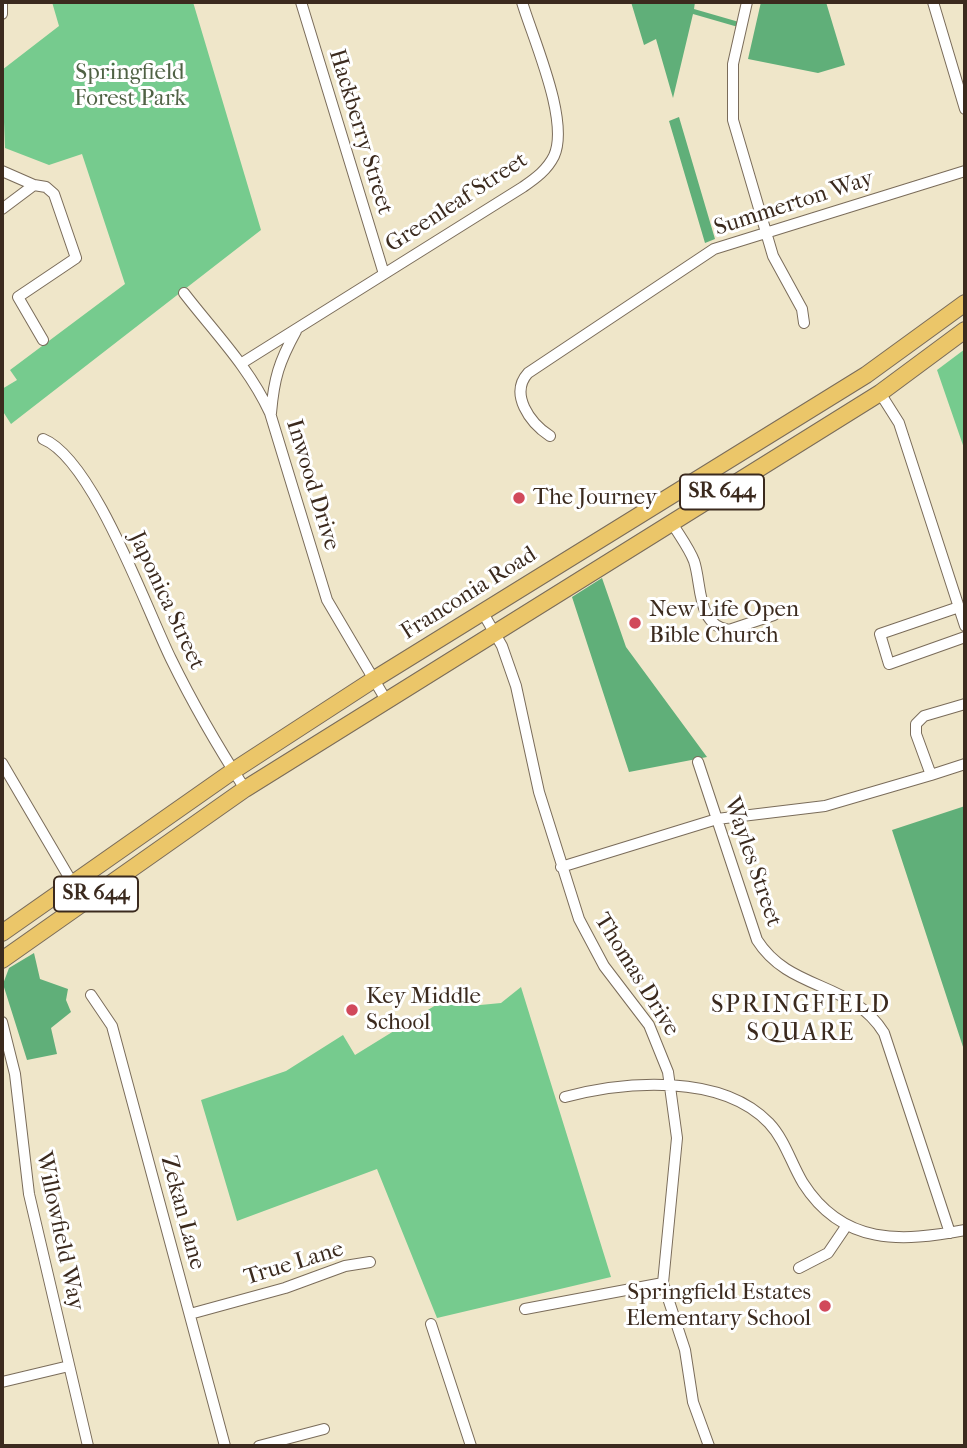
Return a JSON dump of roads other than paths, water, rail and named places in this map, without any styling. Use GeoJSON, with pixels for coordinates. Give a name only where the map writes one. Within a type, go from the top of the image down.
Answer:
{"type":"FeatureCollection","features":[{"type":"Feature","properties":{"kind":"main road","name":"Franconia Road"},"geometry":{"type":"LineString","coordinates":[[2,933],[233,771],[373,680],[866,375],[965,303]]}},
{"type":"Feature","properties":{"kind":"main road","name":"Franconia Road"},"geometry":{"type":"LineString","coordinates":[[2,960],[245,789],[880,393],[965,330]]}},
{"type":"Feature","properties":{"kind":"main road"},"geometry":{"type":"LineString","coordinates":[[620,528],[628,551]]}},
{"type":"Feature","properties":{"kind":"street"},"geometry":{"type":"LineString","coordinates":[[2,2],[2,14]]}},
{"type":"Feature","properties":{"kind":"street","name":"Hackberry Street"},"geometry":{"type":"LineString","coordinates":[[301,2],[384,274]]}},
{"type":"Feature","properties":{"kind":"street","name":"Greenleaf Street"},"geometry":{"type":"LineString","coordinates":[[242,363],[537,177],[555,154],[558,130],[554,108],[522,2]]}},
{"type":"Feature","properties":{"kind":"street"},"geometry":{"type":"LineString","coordinates":[[747,2],[733,64],[732,104],[737,138],[777,266],[802,309],[804,323]]}},
{"type":"Feature","properties":{"kind":"street"},"geometry":{"type":"LineString","coordinates":[[933,2],[965,109]]}},
{"type":"Feature","properties":{"kind":"street"},"geometry":{"type":"LineString","coordinates":[[2,171],[34,185],[46,187],[54,194],[76,258],[18,298],[43,340]]}},
{"type":"Feature","properties":{"kind":"street","name":"Summerton Way"},"geometry":{"type":"LineString","coordinates":[[550,436],[534,423],[524,405],[520,396],[522,380],[646,297],[703,255],[765,232],[965,172]]}},
{"type":"Feature","properties":{"kind":"street"},"geometry":{"type":"LineString","coordinates":[[2,209],[34,185]]}},
{"type":"Feature","properties":{"kind":"street","name":"Inwood Drive"},"geometry":{"type":"LineString","coordinates":[[184,293],[242,363],[271,415],[327,600],[386,700]]}},
{"type":"Feature","properties":{"kind":"street"},"geometry":{"type":"LineString","coordinates":[[271,415],[272,386],[278,364],[296,331]]}},
{"type":"Feature","properties":{"kind":"street"},"geometry":{"type":"LineString","coordinates":[[880,393],[899,423],[965,626]]}},
{"type":"Feature","properties":{"kind":"street","name":"Japonica Street"},"geometry":{"type":"LineString","coordinates":[[43,439],[65,452],[94,495],[195,708],[245,789]]}},
{"type":"Feature","properties":{"kind":"street"},"geometry":{"type":"LineString","coordinates":[[672,523],[694,560],[703,609],[714,622],[729,630],[774,615]]}},
{"type":"Feature","properties":{"kind":"street"},"geometry":{"type":"LineString","coordinates":[[959,607],[880,634],[889,663],[965,637]]}},
{"type":"Feature","properties":{"kind":"street","name":"Thomas Drive"},"geometry":{"type":"LineString","coordinates":[[483,613],[495,634],[520,699],[539,792],[561,867],[586,935],[604,966],[649,1025],[661,1051],[671,1086],[677,1138],[663,1283],[685,1350],[693,1402],[709,1446]]}},
{"type":"Feature","properties":{"kind":"street"},"geometry":{"type":"LineString","coordinates":[[931,775],[916,734],[916,724],[924,716],[965,704]]}},
{"type":"Feature","properties":{"kind":"street","name":"Wayles Street"},"geometry":{"type":"LineString","coordinates":[[698,762],[757,940],[765,953],[791,974],[854,1000],[870,1014],[884,1033],[950,1233]]}},
{"type":"Feature","properties":{"kind":"street"},"geometry":{"type":"LineString","coordinates":[[2,763],[73,884]]}},
{"type":"Feature","properties":{"kind":"street"},"geometry":{"type":"LineString","coordinates":[[561,867],[717,819],[825,806],[965,764]]}},
{"type":"Feature","properties":{"kind":"street","name":"Zekan Lane"},"geometry":{"type":"LineString","coordinates":[[91,995],[111,1026],[225,1446]]}},
{"type":"Feature","properties":{"kind":"street","name":"Willowfield Way"},"geometry":{"type":"LineString","coordinates":[[2,1022],[14,1065],[29,1194],[88,1446]]}},
{"type":"Feature","properties":{"kind":"street"},"geometry":{"type":"LineString","coordinates":[[565,1097],[620,1086],[671,1086],[727,1097],[757,1112],[779,1135],[813,1197],[847,1225],[894,1239],[965,1230]]}},
{"type":"Feature","properties":{"kind":"street"},"geometry":{"type":"LineString","coordinates":[[799,1268],[828,1253],[847,1225]]}},
{"type":"Feature","properties":{"kind":"street","name":"True Lane"},"geometry":{"type":"LineString","coordinates":[[190,1314],[285,1288],[345,1266],[370,1262]]}},
{"type":"Feature","properties":{"kind":"street"},"geometry":{"type":"LineString","coordinates":[[525,1309],[663,1283]]}},
{"type":"Feature","properties":{"kind":"street"},"geometry":{"type":"LineString","coordinates":[[431,1324],[471,1446]]}},
{"type":"Feature","properties":{"kind":"street"},"geometry":{"type":"LineString","coordinates":[[2,1381],[69,1366]]}},
{"type":"Feature","properties":{"kind":"street"},"geometry":{"type":"LineString","coordinates":[[259,1446],[324,1429]]}},
{"type":"Feature","properties":{"kind":"place","name":"The Journey"},"geometry":{"type":"Point","coordinates":[519,498]}},
{"type":"Feature","properties":{"kind":"place","name":"New Life Open Bible Church"},"geometry":{"type":"Point","coordinates":[635,623]}},
{"type":"Feature","properties":{"kind":"place","name":"Key Middle School"},"geometry":{"type":"Point","coordinates":[352,1010]}},
{"type":"Feature","properties":{"kind":"place","name":"Springfield Estates Elementary School"},"geometry":{"type":"Point","coordinates":[825,1306]}},
{"type":"Feature","properties":{"kind":"district","name":"SPRINGFIELD SQUARE"},"geometry":{"type":"Point","coordinates":[801,1020]}},
{"type":"Feature","properties":{"kind":"park label","name":"Springfield Forest Park"},"geometry":{"type":"Point","coordinates":[130,86]}}]}
